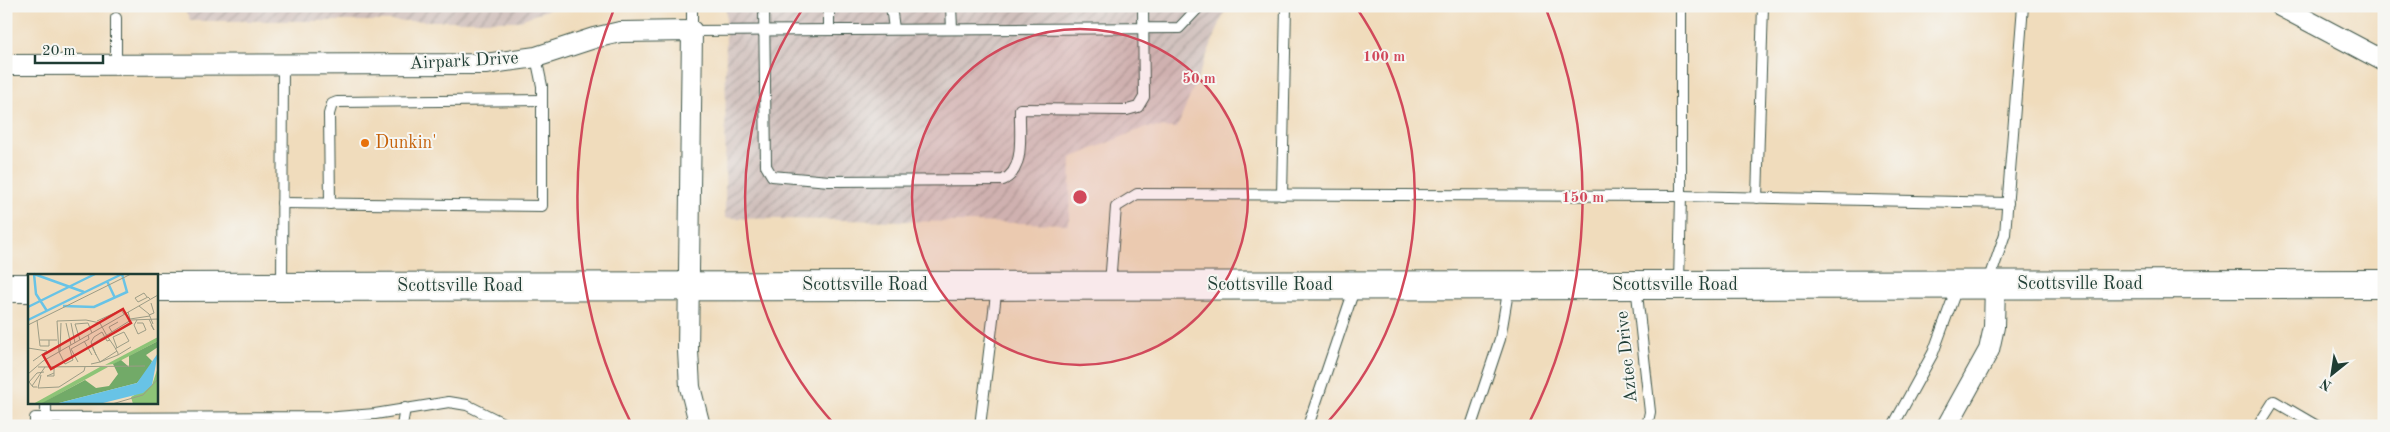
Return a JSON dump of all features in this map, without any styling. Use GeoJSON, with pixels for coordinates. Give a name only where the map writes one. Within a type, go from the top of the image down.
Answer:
{"type":"FeatureCollection","features":[{"type":"Feature","properties":{"kind":"main road","name":"Scottsville Road"},"geometry":{"type":"LineString","coordinates":[[158,287],[2384,284]]}},
{"type":"Feature","properties":{"kind":"main road"},"geometry":{"type":"LineString","coordinates":[[6,288],[28,288]]}},
{"type":"Feature","properties":{"kind":"street"},"geometry":{"type":"LineString","coordinates":[[2283,7],[2384,61]]}},
{"type":"Feature","properties":{"kind":"street","name":"Airpark Drive"},"geometry":{"type":"LineString","coordinates":[[6,65],[468,65],[502,63],[536,57],[608,34],[635,31],[692,31]]}},
{"type":"Feature","properties":{"kind":"street"},"geometry":{"type":"LineString","coordinates":[[692,31],[688,369],[690,387],[700,426]]}},
{"type":"Feature","properties":{"kind":"street"},"geometry":{"type":"LineString","coordinates":[[1947,426],[1989,350],[1994,327],[1991,284]]}},
{"type":"Feature","properties":{"kind":"lane"},"geometry":{"type":"LineString","coordinates":[[692,6],[692,31],[1179,28],[1200,6]]}},
{"type":"Feature","properties":{"kind":"lane"},"geometry":{"type":"LineString","coordinates":[[764,6],[766,166],[772,176],[829,181],[1003,180],[1012,176],[1016,169],[1019,156],[1020,109],[1127,110],[1138,107],[1142,104],[1144,97],[1143,6]]}},
{"type":"Feature","properties":{"kind":"lane"},"geometry":{"type":"LineString","coordinates":[[829,6],[829,30]]}},
{"type":"Feature","properties":{"kind":"lane"},"geometry":{"type":"LineString","coordinates":[[891,6],[894,29]]}},
{"type":"Feature","properties":{"kind":"lane"},"geometry":{"type":"LineString","coordinates":[[952,6],[952,29]]}},
{"type":"Feature","properties":{"kind":"lane"},"geometry":{"type":"LineString","coordinates":[[1282,195],[1286,6]]}},
{"type":"Feature","properties":{"kind":"lane"},"geometry":{"type":"LineString","coordinates":[[1679,285],[1681,6]]}},
{"type":"Feature","properties":{"kind":"lane"},"geometry":{"type":"LineString","coordinates":[[1757,198],[1763,6]]}},
{"type":"Feature","properties":{"kind":"lane"},"geometry":{"type":"LineString","coordinates":[[1991,284],[2005,234],[2023,6]]}},
{"type":"Feature","properties":{"kind":"lane"},"geometry":{"type":"LineString","coordinates":[[116,18],[116,64]]}},
{"type":"Feature","properties":{"kind":"lane"},"geometry":{"type":"LineString","coordinates":[[282,204],[542,206],[542,100],[541,76],[536,57]]}},
{"type":"Feature","properties":{"kind":"lane"},"geometry":{"type":"LineString","coordinates":[[282,64],[282,287]]}},
{"type":"Feature","properties":{"kind":"lane"},"geometry":{"type":"LineString","coordinates":[[330,204],[329,114],[332,104],[337,102],[542,100]]}},
{"type":"Feature","properties":{"kind":"lane"},"geometry":{"type":"LineString","coordinates":[[1110,285],[1116,206],[1137,194],[1680,196],[2008,203]]}},
{"type":"Feature","properties":{"kind":"lane"},"geometry":{"type":"LineString","coordinates":[[1893,426],[1933,353],[1959,284]]}},
{"type":"Feature","properties":{"kind":"lane"},"geometry":{"type":"LineString","coordinates":[[980,426],[997,285]]}},
{"type":"Feature","properties":{"kind":"lane"},"geometry":{"type":"LineString","coordinates":[[1308,426],[1355,285]]}},
{"type":"Feature","properties":{"kind":"lane"},"geometry":{"type":"LineString","coordinates":[[1471,426],[1500,339],[1509,285]]}},
{"type":"Feature","properties":{"kind":"lane","name":"Aztec Drive"},"geometry":{"type":"LineString","coordinates":[[1636,285],[1650,412],[1647,426]]}},
{"type":"Feature","properties":{"kind":"lane"},"geometry":{"type":"LineString","coordinates":[[2258,426],[2274,400],[2317,426]]}},
{"type":"Feature","properties":{"kind":"lane"},"geometry":{"type":"LineString","coordinates":[[35,426],[35,418],[322,422],[438,402],[458,403],[475,408],[509,426]]}},
{"type":"Feature","properties":{"kind":"lane"},"geometry":{"type":"LineString","coordinates":[[46,404],[46,418]]}},
{"type":"Feature","properties":{"kind":"lane"},"geometry":{"type":"LineString","coordinates":[[402,426],[405,408]]}},
{"type":"Feature","properties":{"kind":"shaded area"},"geometry":{"type":"Polygon","coordinates":[[[183,6],[557,6],[518,21],[190,21],[183,6]]]}},
{"type":"Feature","properties":{"kind":"shaded area"},"geometry":{"type":"Polygon","coordinates":[[[726,6],[1227,6],[1177,128],[1146,127],[1071,158],[1069,224],[725,218],[726,6]]]}},
{"type":"Feature","properties":{"kind":"place","name":"Dunkin'"},"geometry":{"type":"Point","coordinates":[365,143]}}]}
